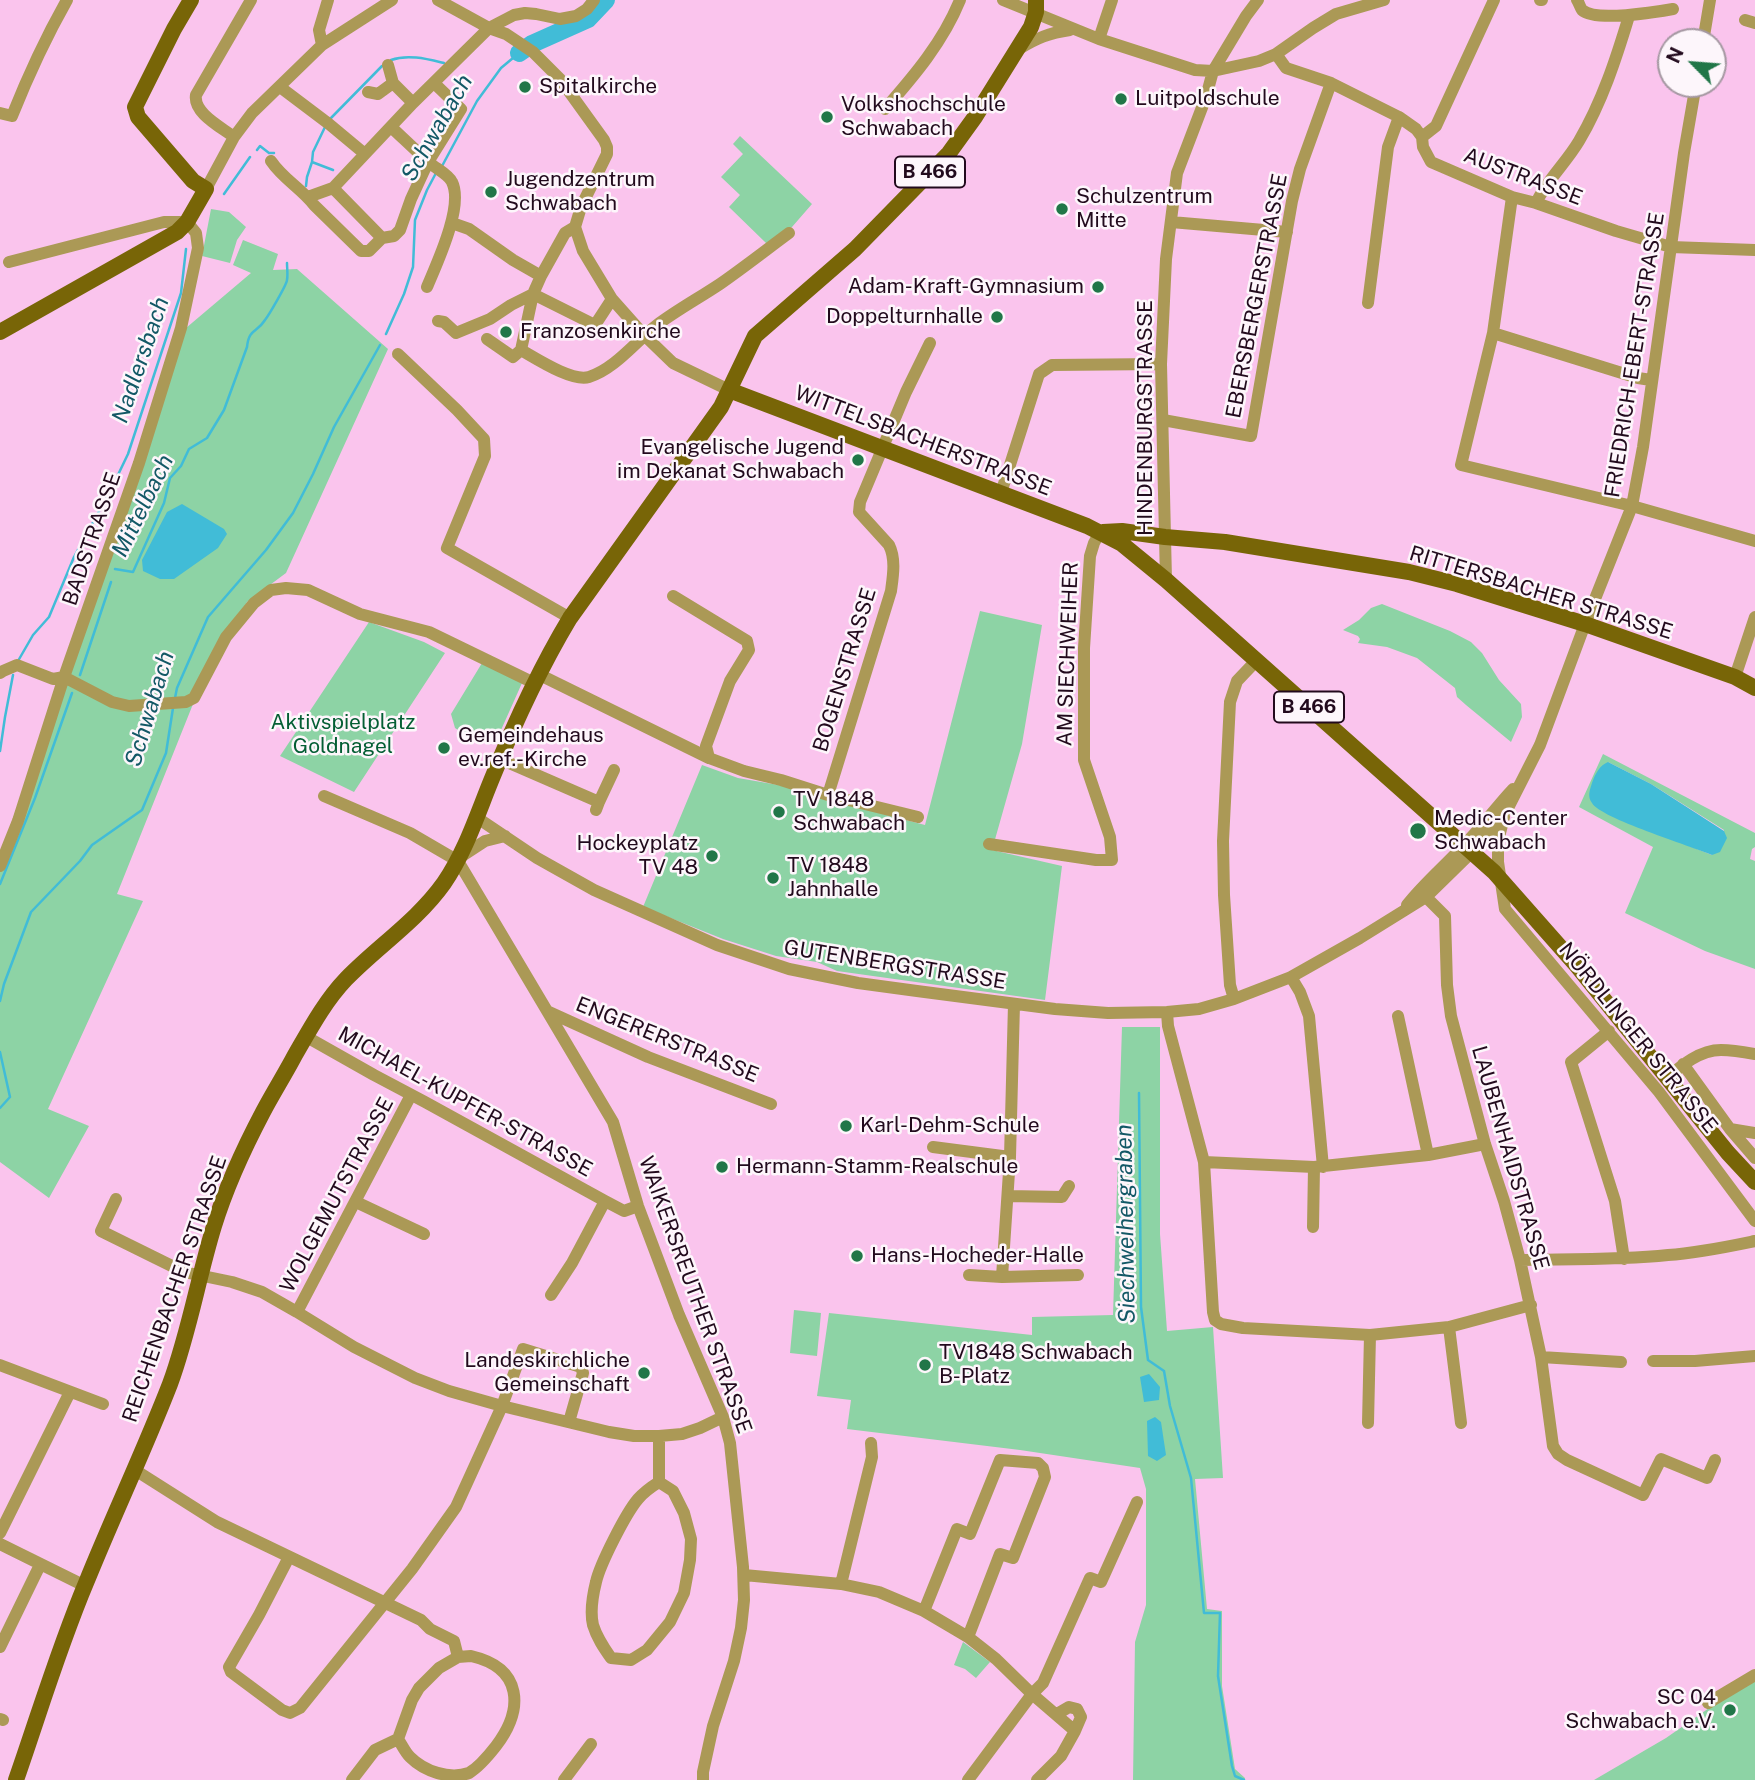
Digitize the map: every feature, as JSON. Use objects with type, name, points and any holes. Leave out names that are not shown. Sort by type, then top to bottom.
[{"type":"main road","points":[[0,332],[177,232],[187,222],[206,189],[193,181],[138,117],[135,107],[191,0]]},
{"type":"main road","name":"B 466","points":[[729,390],[755,336],[855,248],[949,153],[975,117],[1031,27],[1036,6]]},
{"type":"main road","name":"WITTELSBACHERSTRASSE","points":[[729,390],[1100,532]]},
{"type":"main road","name":"REICHENBACHER STRASSE","points":[[16,1780],[85,1586],[170,1382],[214,1226],[235,1170],[263,1113],[306,1036],[344,982],[373,953],[401,931],[442,885],[458,860],[536,679],[570,618],[721,407],[729,390]]},
{"type":"main road","name":"RITTERSBACHER STRASSE","points":[[1100,532],[1122,531],[1225,542],[1409,572],[1585,624],[1735,677],[1755,688]]},
{"type":"main road","name":"NÖRDLINGER STRASSE","points":[[1100,532],[1122,544],[1166,580],[1500,878],[1577,966],[1728,1153],[1755,1182]]},
{"type":"street","points":[[6,115],[24,86],[67,0]]},
{"type":"street","points":[[234,137],[198,110],[195,102],[196,95],[251,0]]},
{"type":"street","points":[[322,45],[319,30],[328,0]]},
{"type":"street","points":[[206,189],[234,137],[251,113],[322,45],[392,0]]},
{"type":"street","points":[[438,0],[489,28],[506,34],[533,52],[560,79],[581,107],[607,147],[607,154],[580,207],[575,226],[583,251],[612,299],[673,363],[729,390]]},
{"type":"street","points":[[308,197],[333,188],[489,28],[514,15],[525,13],[560,19],[576,16],[594,0]]},
{"type":"street","points":[[885,109],[934,48],[960,0]]},
{"type":"street","points":[[1003,0],[1036,6],[1073,29],[1099,39],[1195,70],[1213,71],[1259,61],[1276,54],[1336,15],[1384,0]]},
{"type":"street","points":[[1099,39],[1112,0]]},
{"type":"street","name":"HINDENBURGSTRASSE","points":[[1166,580],[1161,364],[1167,259],[1177,173],[1213,71],[1258,0]]},
{"type":"street","points":[[1422,137],[1436,125],[1494,0]]},
{"type":"street","points":[[1577,0],[1582,10],[1588,13],[1629,16],[1673,9]]},
{"type":"street","points":[[1705,28],[1710,0]]},
{"type":"street","points":[[1536,203],[1541,192],[1578,142],[1600,99],[1629,16]]},
{"type":"street","points":[[1016,51],[1052,32],[1073,29]]},
{"type":"street","name":"AUSTRASSE","points":[[1276,54],[1286,68],[1331,83],[1399,117],[1422,137],[1423,147],[1431,162],[1512,197],[1671,247],[1755,250]]},
{"type":"street","points":[[388,65],[393,83],[413,103]]},
{"type":"street","points":[[368,92],[378,94],[393,83]]},
{"type":"street","points":[[271,161],[277,170],[361,251],[369,251],[382,238],[394,236],[400,230],[411,199],[461,109],[434,83]]},
{"type":"street","name":"EBERSBERGERSTRASSE","points":[[1163,419],[1251,436],[1292,201],[1300,169],[1331,83]]},
{"type":"street","points":[[280,87],[365,154]]},
{"type":"street","name":"FRIEDRICH-EBERT-STRASSE","points":[[1520,782],[1540,745],[1632,506],[1694,98]]},
{"type":"street","points":[[1368,303],[1388,147],[1399,117]]},
{"type":"street","points":[[391,127],[430,164],[450,178],[453,184],[452,223],[427,287]]},
{"type":"street","points":[[333,188],[382,238]]},
{"type":"street","points":[[1512,197],[1493,333],[1461,465],[1632,506],[1755,541]]},
{"type":"street","points":[[9,262],[164,222],[187,222]]},
{"type":"street","name":"BADSTRASSE","points":[[0,866],[18,821],[64,677],[139,463],[181,328],[198,248],[196,233],[187,222]]},
{"type":"street","points":[[1171,222],[1287,232]]},
{"type":"street","points":[[452,223],[469,229],[541,276]]},
{"type":"street","points":[[488,339],[513,357],[521,350],[533,294],[565,233],[575,226]]},
{"type":"street","points":[[521,350],[578,378],[589,377],[628,352],[645,335],[789,233]]},
{"type":"street","points":[[533,294],[595,325],[612,299]]},
{"type":"street","points":[[438,321],[444,322],[456,333],[490,319],[533,294]]},
{"type":"street","points":[[1493,333],[1651,380]]},
{"type":"street","points":[[883,447],[930,342]]},
{"type":"street","points":[[398,354],[465,417],[484,439],[485,456],[447,548],[570,618]]},
{"type":"street","points":[[1001,493],[1039,374],[1052,365],[1161,364]]},
{"type":"street","name":"BOGENSTRASSE","points":[[828,795],[891,591],[894,569],[892,551],[859,512],[860,502],[883,447]]},
{"type":"street","name":"AM SIECHWEIHER","points":[[989,844],[1111,860],[1110,837],[1084,760],[1084,648],[1088,582],[1090,556],[1100,532]]},
{"type":"street","points":[[0,673],[17,665],[53,679],[64,677],[112,702],[129,706],[186,702],[194,698],[226,637],[254,603],[271,590],[308,590],[360,614],[429,632],[709,758],[828,795],[918,817]]},
{"type":"street","points":[[673,596],[747,641],[749,649],[730,681],[706,746],[709,758]]},
{"type":"street","points":[[1735,677],[1755,617]]},
{"type":"street","points":[[1234,999],[1230,985],[1223,841],[1230,702],[1237,681],[1256,661]]},
{"type":"street","points":[[500,759],[598,806],[614,769]]},
{"type":"street","points":[[1500,878],[1498,841],[1502,822],[1520,782]]},
{"type":"street","points":[[1402,910],[1416,893],[1469,848],[1495,808],[1520,782]]},
{"type":"street","points":[[324,796],[410,834],[458,860],[485,841],[505,836]]},
{"type":"street","points":[[1402,910],[1426,897],[1508,808]]},
{"type":"street","name":"GUTENBERGSTRASSE","points":[[476,817],[537,858],[594,890],[718,945],[775,966],[858,983],[1055,1009],[1108,1013],[1167,1013],[1199,1009],[1234,999],[1290,977],[1360,938],[1402,910]]},
{"type":"street","name":"WAIKERSREUTHER STRASSE","points":[[458,860],[613,1122],[638,1206],[679,1315],[723,1417],[730,1443],[744,1576],[744,1600],[734,1661],[713,1726],[703,1780]]},
{"type":"street","name":"NÖRDLINGER STRASSE","points":[[1500,878],[1505,909],[1659,1092],[1755,1221]]},
{"type":"street","name":"LAUBENHAIDSTRASSE","points":[[1426,897],[1445,916],[1447,985],[1451,1016],[1531,1305],[1553,1446],[1558,1454],[1567,1460],[1643,1495],[1661,1459],[1707,1478],[1716,1460]]},
{"type":"street","points":[[1290,977],[1300,992],[1309,1016],[1318,1167],[1313,1227]]},
{"type":"street","points":[[1002,1277],[1010,1157],[1014,1004]]},
{"type":"street","name":"ENGERERSTRASSE","points":[[548,1012],[648,1057],[771,1104]]},
{"type":"street","points":[[1167,1013],[1168,1026],[1204,1162],[1215,1320],[1221,1324],[1243,1328],[1370,1335],[1449,1327],[1531,1305]]},
{"type":"street","points":[[1398,1016],[1428,1155]]},
{"type":"street","points":[[1609,1031],[1570,1062],[1615,1201],[1624,1259]]},
{"type":"street","name":"MICHAEL-KUPFER-STRASSE","points":[[306,1036],[624,1211],[638,1206]]},
{"type":"street","points":[[1667,1078],[1683,1064],[1718,1049],[1755,1054]]},
{"type":"street","points":[[1683,1064],[1730,1129],[1755,1158]]},
{"type":"street","name":"WOLGEMUTSTRASSE","points":[[297,1312],[411,1095]]},
{"type":"street","points":[[1730,1129],[1755,1133]]},
{"type":"street","points":[[1204,1162],[1318,1167],[1428,1155],[1485,1144]]},
{"type":"street","points":[[933,1147],[1010,1157]]},
{"type":"street","points":[[1008,1196],[1062,1197],[1069,1186]]},
{"type":"street","points":[[116,1199],[101,1231],[184,1272],[232,1282],[262,1293],[354,1348],[415,1378],[449,1391],[609,1432],[659,1436],[682,1434],[723,1417]]},
{"type":"street","name":"MICHAEL-KUPFER-STRASSE","points":[[551,1295],[605,1201]]},
{"type":"street","points":[[356,1202],[424,1234]]},
{"type":"street","points":[[1520,1259],[1624,1259],[1708,1250],[1755,1241]]},
{"type":"street","points":[[969,1275],[1078,1275]]},
{"type":"street","points":[[1449,1327],[1461,1423]]},
{"type":"street","points":[[1368,1423],[1370,1335]]},
{"type":"street","points":[[289,1557],[229,1667],[230,1672],[290,1713],[300,1708],[412,1569],[456,1507],[502,1406],[523,1349],[581,1367],[583,1373],[569,1422]]},
{"type":"street","points":[[1653,1361],[1755,1356]]},
{"type":"street","points":[[1541,1357],[1621,1362]]},
{"type":"street","points":[[0,1365],[103,1404]]},
{"type":"street","points":[[0,1532],[70,1392]]},
{"type":"street","points":[[659,1436],[659,1482]]},
{"type":"street","points":[[841,1584],[872,1457],[871,1443]]},
{"type":"street","points":[[924,1611],[957,1528],[970,1534],[1000,1460],[1038,1463],[1043,1468],[1045,1477],[1013,1558],[1000,1554],[968,1636]]},
{"type":"street","points":[[135,1470],[217,1522],[421,1620],[430,1629],[454,1641],[458,1657]]},
{"type":"street","points":[[659,1482],[673,1491],[684,1513],[691,1539],[684,1593],[670,1622],[647,1650],[631,1660],[611,1658],[601,1645],[593,1623],[592,1606],[596,1580],[636,1501],[659,1482]]},
{"type":"street","points":[[968,1780],[1032,1694],[1043,1684],[1090,1578],[1101,1582],[1137,1502]]},
{"type":"street","points":[[0,1544],[85,1586]]},
{"type":"street","points":[[0,1647],[40,1565]]},
{"type":"street","points":[[744,1576],[841,1584],[879,1592],[924,1611],[968,1636],[1057,1714],[1069,1707],[1077,1709],[1080,1717],[1061,1756],[1037,1780]]},
{"type":"street","points":[[352,1780],[375,1750],[398,1739],[412,1700],[419,1688],[439,1668],[458,1657],[471,1656],[485,1659],[510,1678],[514,1696],[513,1713],[504,1735],[469,1777],[447,1777],[425,1769],[408,1755],[398,1739]]},
{"type":"street","points":[[1708,1703],[1755,1675]]},
{"type":"street","points":[[565,1780],[591,1744]]},
{"type":"green space","points":[[740,136],[812,204],[773,244],[766,243],[729,207],[740,195],[721,177],[743,154],[733,144]]},
{"type":"green space","points":[[211,209],[229,212],[246,227],[237,240],[230,263],[202,256]]},
{"type":"green space","points":[[243,240],[278,254],[273,270],[297,269],[388,349],[286,573],[247,602],[195,699],[117,894],[143,901],[48,1109],[89,1126],[49,1198],[0,1162],[0,855],[186,328],[251,273],[233,265]]},
{"type":"green space","points":[[1382,604],[1450,631],[1471,642],[1482,653],[1499,680],[1521,704],[1522,717],[1511,742],[1457,697],[1455,688],[1417,658],[1387,647],[1358,643],[1358,636],[1343,630],[1371,608]]},
{"type":"green space","name":"TV 1848 Schwabach","points":[[980,611],[1042,625],[1022,744],[992,850],[1062,866],[1045,1000],[837,971],[817,962],[776,956],[723,939],[643,907],[702,765],[738,778],[790,787],[925,825]]},
{"type":"green space","name":"Aktivspielplatz Goldnagel","points":[[369,622],[424,642],[445,653],[354,792],[280,756]]},
{"type":"green space","points":[[482,663],[522,683],[497,739],[480,733],[470,735],[461,732],[455,728],[451,714]]},
{"type":"green space","points":[[1603,754],[1755,833],[1755,847],[1750,859],[1755,861],[1755,969],[1705,951],[1625,913],[1653,847],[1579,807]],"holes":[[[1608,762],[1651,784],[1724,830],[1712,855],[1687,845]]]},
{"type":"green space","points":[[1122,1027],[1160,1027],[1160,1234],[1167,1331],[1213,1327],[1223,1478],[1195,1479],[1207,1609],[1222,1611],[1222,1686],[1235,1769],[1245,1780],[1133,1780],[1135,1642],[1146,1605],[1146,1489],[1140,1468],[847,1429],[851,1400],[817,1396],[829,1313],[1032,1335],[1032,1317],[1113,1315]]},
{"type":"green space","points":[[794,1310],[821,1313],[817,1356],[790,1353]]},
{"type":"green space","points":[[963,1642],[990,1662],[976,1678],[965,1669],[954,1665]]},
{"type":"green space","name":"SC 04 Schwabach e.V.","points":[[1755,1676],[1755,1780],[1594,1780],[1666,1738]]},
{"type":"water","points":[[182,504],[224,529],[227,534],[218,548],[174,579],[160,579],[143,571],[142,560],[167,512]]},
{"type":"water","points":[[1608,762],[1651,784],[1724,831],[1727,838],[1720,852],[1712,855],[1628,824],[1599,809],[1592,803],[1589,795],[1598,770]]},
{"type":"water","points":[[1149,1374],[1160,1387],[1159,1400],[1144,1402],[1140,1377]]},
{"type":"water","points":[[1155,1417],[1161,1422],[1166,1455],[1157,1461],[1148,1456],[1147,1421]]},
{"type":"waterway","name":"Schwabach","points":[[519,53],[532,44],[588,19],[606,0]]},
{"type":"waterway","name":"Schwabach","points":[[441,168],[477,101],[501,68],[519,53]]},
{"type":"waterway","name":"Nadlersbach","points":[[391,60],[411,57],[444,63]]},
{"type":"waterway","name":"Nadlersbach","points":[[331,118],[382,66]]},
{"type":"waterway","name":"Nadlersbach","points":[[306,186],[313,152],[325,127]]},
{"type":"waterway","name":"Nadlersbach","points":[[257,150],[260,146],[269,153],[274,153]]},
{"type":"waterway","name":"Nadlersbach","points":[[224,194],[250,157]]},
{"type":"waterway","points":[[312,162],[333,170]]},
{"type":"waterway","name":"Schwabach","points":[[386,334],[413,267],[415,220],[436,173]]},
{"type":"waterway","name":"Nadlersbach","points":[[116,479],[128,454],[181,293],[186,249]]},
{"type":"waterway","name":"Mittelbach","points":[[115,569],[133,572],[164,503],[170,478],[181,466],[189,449],[207,438],[224,410],[250,337],[267,317],[286,283],[287,263]]},
{"type":"waterway","name":"Schwabach","points":[[175,698],[208,617],[266,550],[293,513],[334,427],[380,345]]},
{"type":"waterway","name":"Nadlersbach","points":[[18,661],[33,635],[49,617],[74,557],[109,493]]},
{"type":"waterway","name":"Mittelbach","points":[[80,675],[111,582]]},
{"type":"waterway","name":"Nadlersbach","points":[[0,751],[13,675]]},
{"type":"waterway","name":"Mittelbach","points":[[0,884],[35,798],[72,693]]},
{"type":"waterway","name":"Schwabach","points":[[0,1001],[31,912],[92,845],[142,810],[166,753],[173,708]]},
{"type":"waterway","name":"Schwabach","points":[[0,1052],[10,1097],[0,1108]]},
{"type":"waterway","name":"Siechweihergraben","points":[[1139,1093],[1141,1307],[1148,1360],[1164,1371],[1170,1406],[1191,1478],[1204,1613],[1220,1613],[1218,1676],[1232,1766],[1235,1776],[1244,1780]]},
{"type":"place","name":"Spitalkirche","points":[[525,87]]},
{"type":"place","name":"Luitpoldschule","points":[[1121,99]]},
{"type":"place","name":"Volkshochschule Schwabach","points":[[827,117]]},
{"type":"place","name":"Jugendzentrum Schwabach","points":[[491,192]]},
{"type":"place","name":"Schulzentrum Mitte","points":[[1062,209]]},
{"type":"place","name":"Adam-Kraft-Gymnasium","points":[[1098,287]]},
{"type":"place","name":"Doppelturnhalle","points":[[997,317]]},
{"type":"place","name":"Franzosenkirche","points":[[506,332]]},
{"type":"place","name":"Evangelische Jugend im Dekanat Schwabach","points":[[858,460]]},
{"type":"place","name":"Gemeindehaus ev.ref.-Kirche","points":[[444,748]]},
{"type":"place","name":"TV 1848 Schwabach","points":[[779,812]]},
{"type":"place","name":"Medic-Center Schwabach","points":[[1418,831]]},
{"type":"place","name":"Hockeyplatz TV 48","points":[[712,856]]},
{"type":"place","name":"TV 1848 Jahnhalle","points":[[773,878]]},
{"type":"place","name":"Karl-Dehm-Schule","points":[[846,1126]]},
{"type":"place","name":"Hermann-Stamm-Realschule","points":[[722,1167]]},
{"type":"place","name":"Hans-Hocheder-Halle","points":[[857,1256]]},
{"type":"place","name":"TV1848 Schwabach B-Platz","points":[[925,1365]]},
{"type":"place","name":"Landeskirchliche Gemeinschaft","points":[[644,1373]]},
{"type":"place","name":"SC 04 Schwabach e.V.","points":[[1730,1710]]}]
